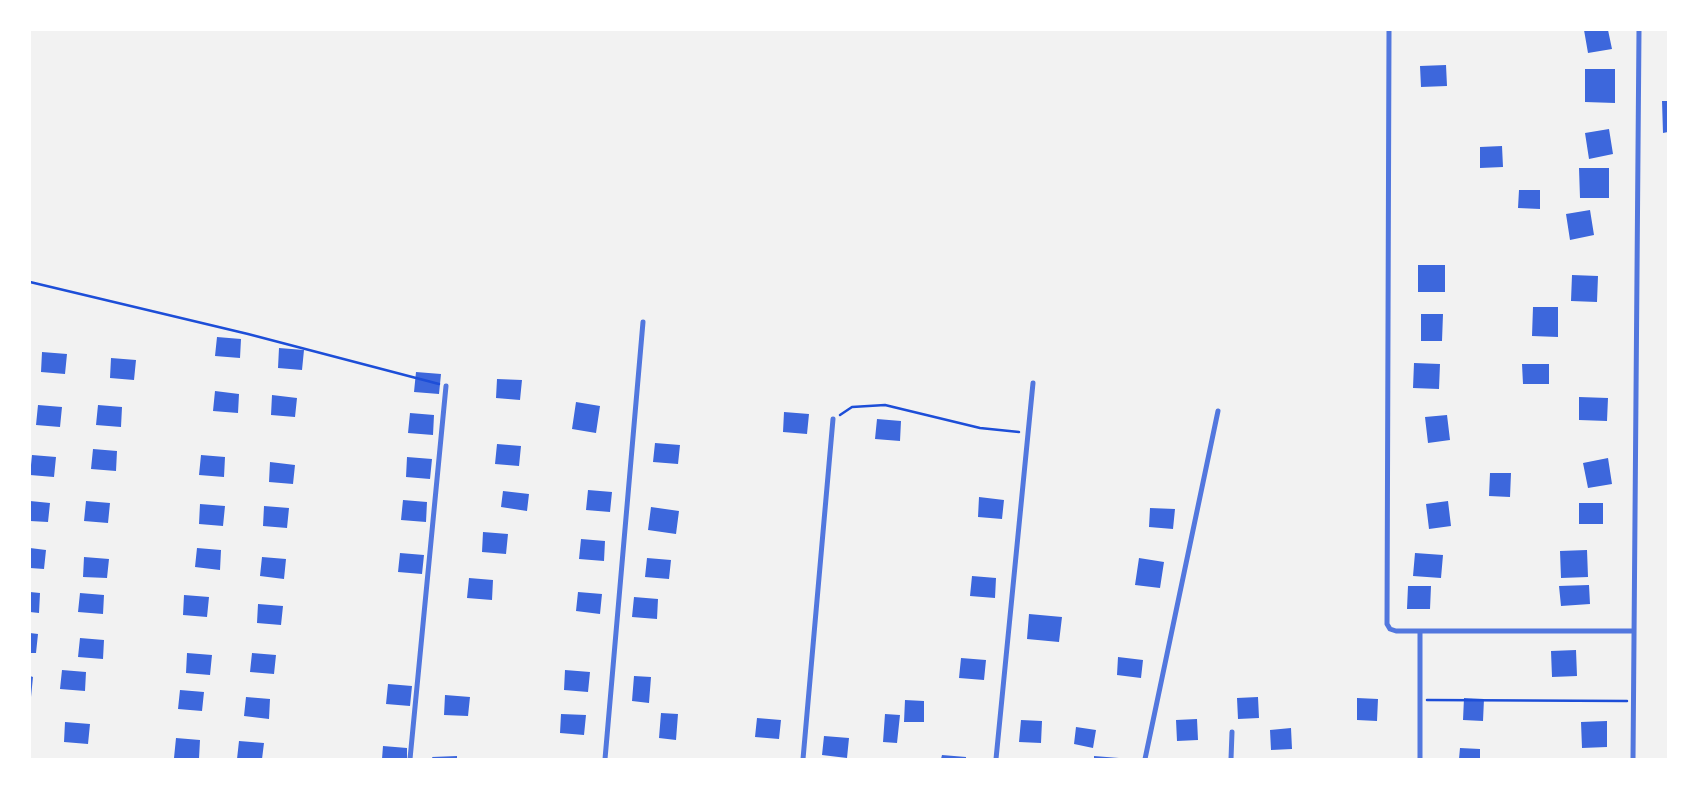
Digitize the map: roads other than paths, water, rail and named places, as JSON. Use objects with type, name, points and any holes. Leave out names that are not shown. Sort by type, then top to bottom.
[{"type":"street","points":[[1389,30],[1387,624],[1390,629],[1396,631],[1633,631]]},
{"type":"street","points":[[1633,759],[1639,30]]},
{"type":"street","points":[[605,759],[643,322]]},
{"type":"street","points":[[996,759],[1033,382]]},
{"type":"street","points":[[410,759],[446,386]]},
{"type":"street","points":[[1145,759],[1218,411]]},
{"type":"street","points":[[803,759],[833,419]]},
{"type":"street","points":[[1420,631],[1420,759]]},
{"type":"street","points":[[1231,759],[1232,732]]}]
